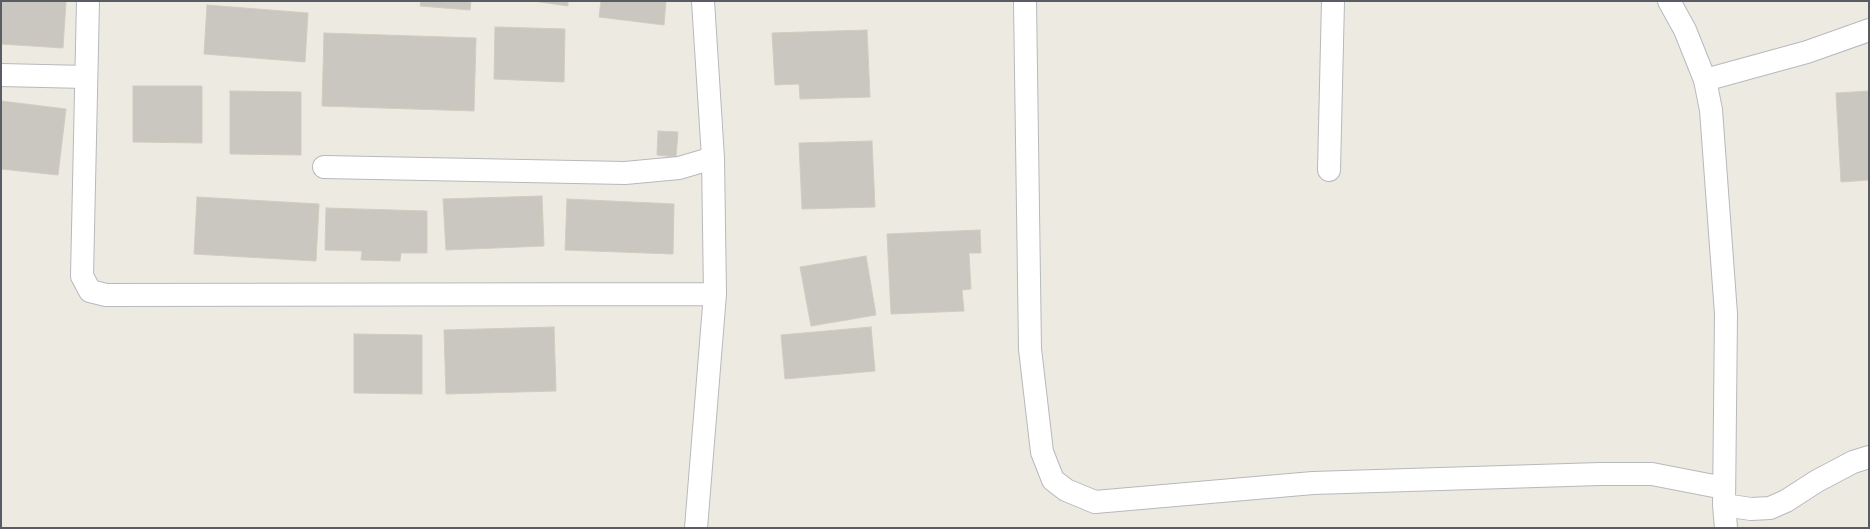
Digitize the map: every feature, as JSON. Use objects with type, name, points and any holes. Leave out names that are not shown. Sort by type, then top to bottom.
[{"type":"street","points":[[88,1],[82,276],[90,291],[106,295],[715,294]]},
{"type":"street","points":[[696,528],[715,294],[712,158],[703,1]]},
{"type":"street","points":[[1025,1],[1030,349],[1042,452],[1053,480],[1066,490],[1095,502],[1313,483],[1600,474],[1652,474],[1724,497],[1751,509],[1770,508],[1786,501],[1817,481],[1869,457]]},
{"type":"street","points":[[1330,170],[1333,1]]},
{"type":"street","points":[[1668,1],[1685,30],[1705,80],[1711,110],[1726,314],[1724,497],[1726,528]]},
{"type":"street","points":[[1705,80],[1807,52],[1869,30]]},
{"type":"street","points":[[1,75],[86,77]]},
{"type":"street","points":[[324,167],[625,173],[679,168],[712,158]]},
{"type":"building","points":[[1,1],[66,2],[63,48],[1,44]]},
{"type":"building","points":[[421,1],[471,1],[470,10],[420,6]]},
{"type":"building","points":[[533,1],[568,1],[568,6]]},
{"type":"building","points":[[601,1],[666,1],[664,25],[599,17]]},
{"type":"building","points":[[207,5],[308,13],[305,62],[204,54]]},
{"type":"building","points":[[495,27],[565,29],[564,82],[494,79]]},
{"type":"building","points":[[867,30],[870,97],[800,99],[799,84],[775,85],[772,33]]},
{"type":"building","points":[[324,33],[476,38],[474,111],[322,106]]},
{"type":"building","points":[[133,86],[202,86],[202,143],[133,142]]},
{"type":"building","points":[[230,91],[301,92],[301,155],[230,154]]},
{"type":"building","points":[[1869,91],[1869,180],[1841,182],[1836,93]]},
{"type":"building","points":[[1,101],[66,109],[58,175],[1,169]]},
{"type":"building","points":[[658,131],[678,132],[676,157],[657,155]]},
{"type":"building","points":[[872,141],[875,207],[802,209],[799,143]]},
{"type":"building","points":[[542,196],[544,246],[446,250],[443,199]]},
{"type":"building","points":[[197,197],[319,204],[316,261],[194,254]]},
{"type":"building","points":[[567,199],[674,204],[673,254],[565,250]]},
{"type":"building","points":[[326,208],[427,211],[427,253],[401,253],[400,261],[361,260],[362,251],[325,250]]},
{"type":"building","points":[[980,230],[981,253],[969,253],[971,289],[962,290],[964,311],[891,314],[887,234]]},
{"type":"building","points":[[866,256],[876,315],[811,326],[800,267]]},
{"type":"building","points":[[554,327],[556,391],[446,394],[444,330]]},
{"type":"building","points":[[871,327],[875,371],[785,379],[781,335]]},
{"type":"building","points":[[354,334],[422,335],[422,394],[354,393]]}]
